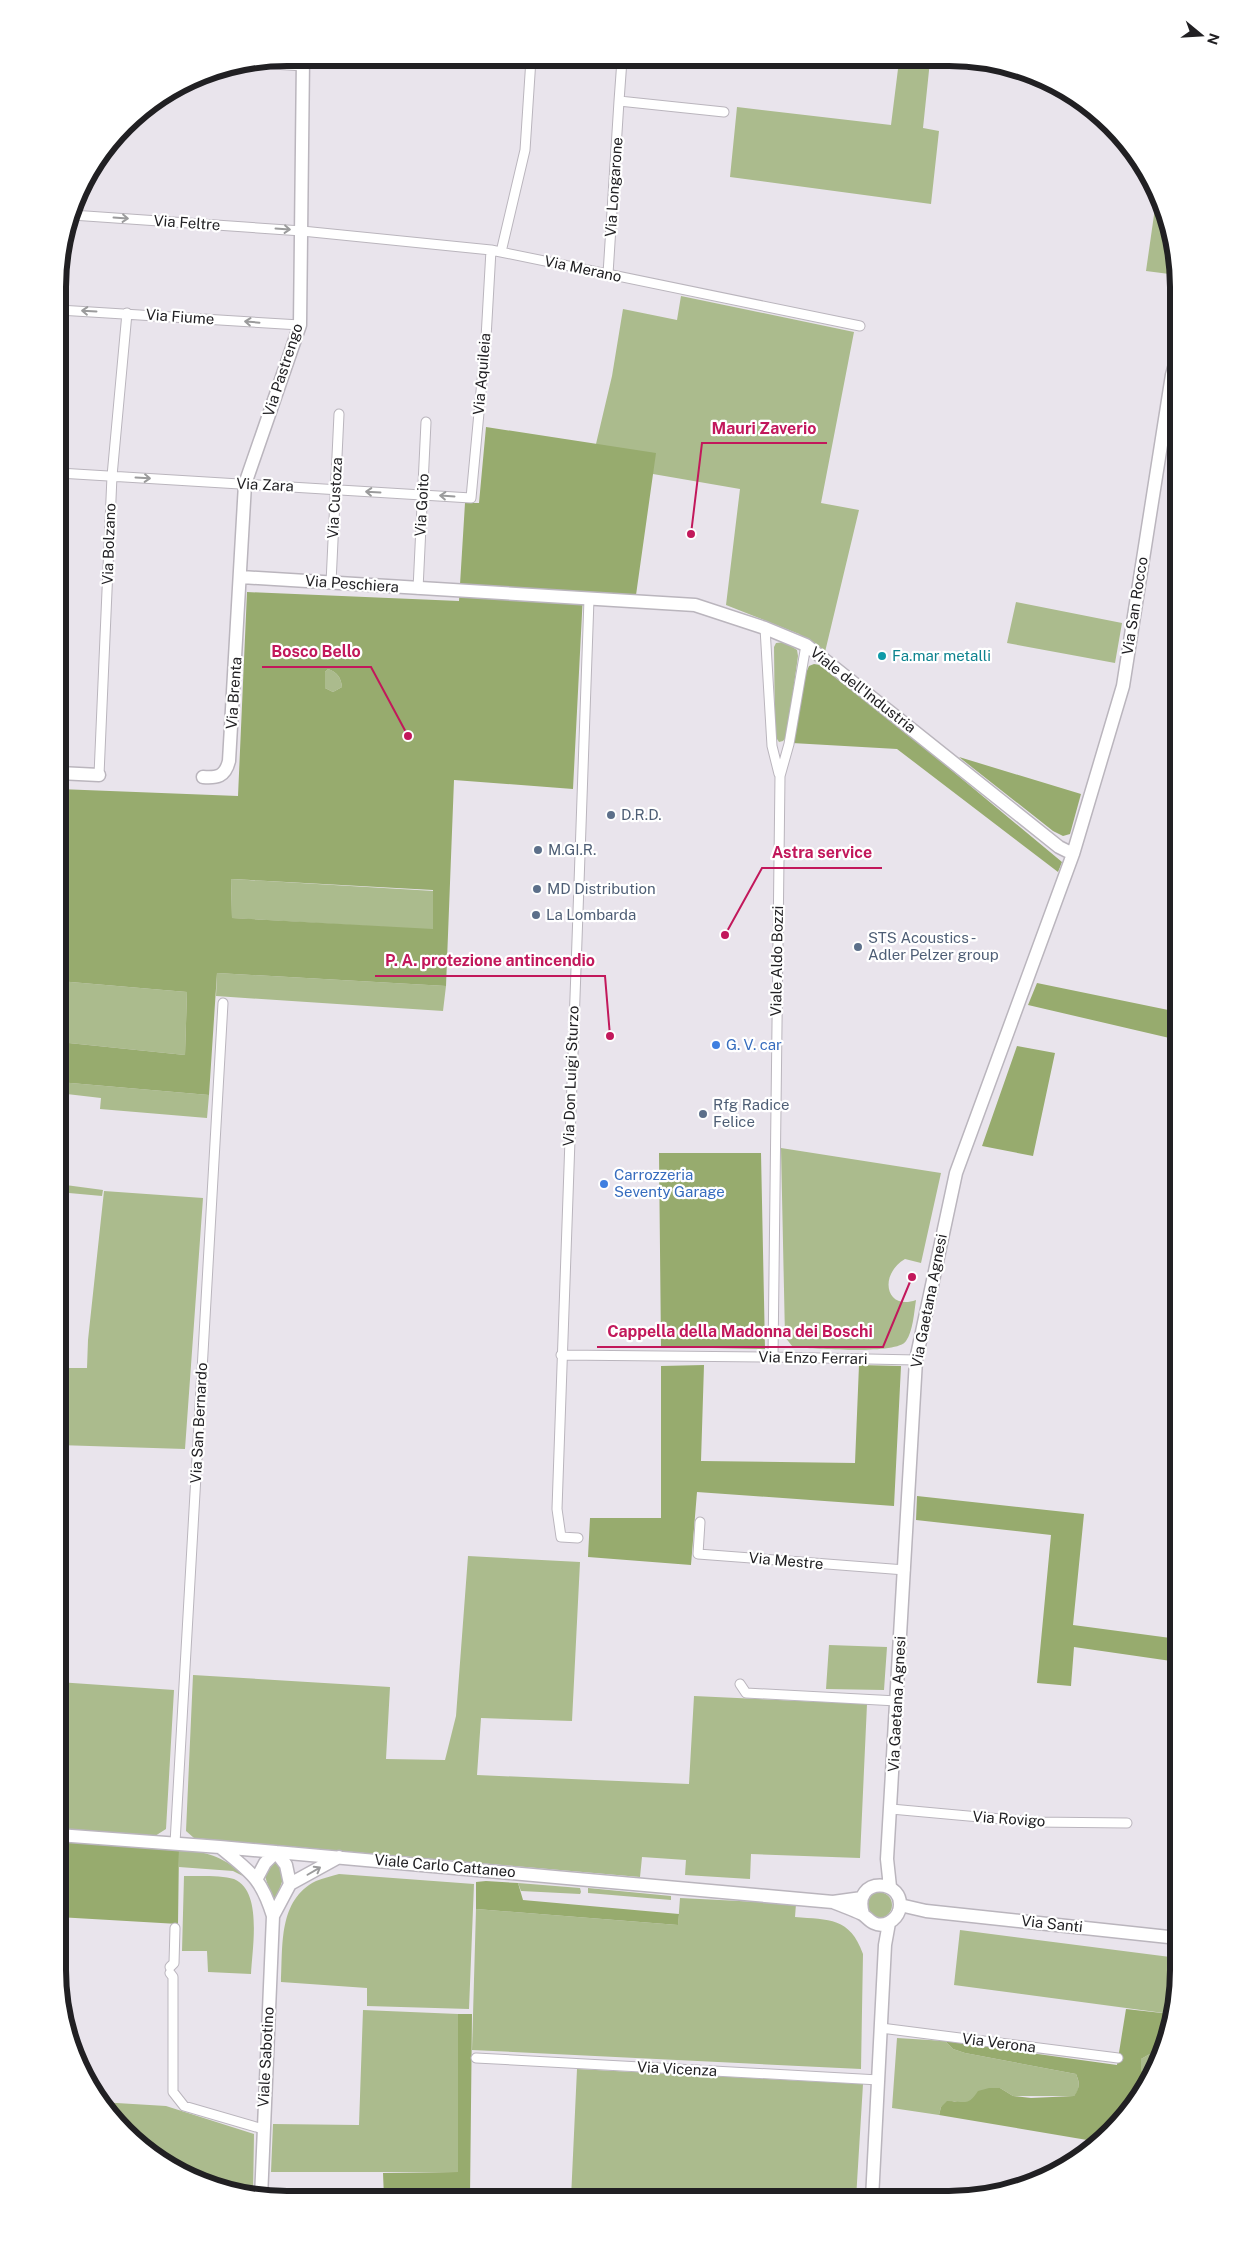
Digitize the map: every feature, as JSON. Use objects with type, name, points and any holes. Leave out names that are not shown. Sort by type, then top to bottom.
[{"type":"street","name":"Via Pastrengo","points":[[241,583],[245,484],[300,325],[303,66]]},
{"type":"street","points":[[502,252],[525,150],[531,66]]},
{"type":"street","name":"Via Longarone","points":[[608,274],[622,66]]},
{"type":"street","points":[[619,100],[724,112]]},
{"type":"street","name":"Via Feltre","points":[[78,215],[302,231]]},
{"type":"street","name":"Via Merano","points":[[302,231],[491,250],[860,326]]},
{"type":"street","name":"Via Aquileia","points":[[471,498],[486,338],[491,250]]},
{"type":"street","name":"Via Fiume","points":[[66,310],[300,325]]},
{"type":"street","name":"Via Bolzano","points":[[99,776],[112,476],[126,314]]},
{"type":"street","name":"Via San Rocco","points":[[1073,854],[1123,686],[1170,388]]},
{"type":"street","name":"Via Custoza","points":[[331,583],[339,414]]},
{"type":"street","name":"Via Goito","points":[[418,588],[426,422]]},
{"type":"street","name":"Via Zara","points":[[66,473],[471,498]]},
{"type":"street","name":"Via Peschiera","points":[[241,583],[331,583],[589,599]]},
{"type":"street","name":"Via Brenta","points":[[203,777],[217,778],[226,771],[229,761],[241,583]]},
{"type":"street","name":"Viale dell'Industria","points":[[589,599],[695,605],[765,628],[806,644],[822,659],[955,762],[1059,847],[1073,854]]},
{"type":"street","name":"Via Don Luigi Sturzo","points":[[578,1538],[562,1537],[557,1509],[589,599]]},
{"type":"street","name":"Viale Aldo Bozzi","points":[[765,628],[772,746],[780,776]]},
{"type":"street","name":"Viale Aldo Bozzi","points":[[773,1357],[780,776],[789,744],[806,644]]},
{"type":"street","points":[[66,774],[99,776]]},
{"type":"street","name":"Via Gaetana Agnesi","points":[[890,1887],[887,1860],[898,1701],[916,1360],[956,1173],[1073,854]]},
{"type":"street","name":"Via San Bernardo","points":[[174,1843],[223,1003]]},
{"type":"street","name":"Via Enzo Ferrari","points":[[561,1355],[916,1360]]},
{"type":"street","name":"Via Mestre","points":[[700,1522],[698,1554],[905,1570]]},
{"type":"street","points":[[740,1684],[746,1693],[898,1701]]},
{"type":"street","name":"Via Rovigo","points":[[891,1810],[1034,1822],[1127,1823]]},
{"type":"street","name":"Viale Carlo Cattaneo","points":[[66,1835],[339,1857],[833,1902],[862,1898]]},
{"type":"street","points":[[220,1847],[256,1878],[267,1896],[273,1916]]},
{"type":"street","points":[[256,1878],[265,1863],[276,1852],[286,1865],[290,1884]]},
{"type":"street","points":[[273,1916],[290,1884],[339,1857]]},
{"type":"street","name":"Via Gaetana Agnesi","points":[[870,1887],[887,1860]]},
{"type":"street","points":[[872,2191],[885,1944],[896,1914],[898,1895],[890,1887],[880,1885],[870,1887],[862,1898],[860,1906],[863,1914],[874,1924],[885,1944]]},
{"type":"street","name":"Viale Carlo Cattaneo","points":[[833,1902],[863,1914]]},
{"type":"street","name":"Via Santi","points":[[896,1914],[926,1911],[1170,1937]]},
{"type":"street","points":[[874,1924],[896,1914]]},
{"type":"street","name":"Viale Sabotino","points":[[261,2189],[273,1916]]},
{"type":"street","points":[[175,1928],[174,1964],[170,1970],[173,1977],[173,2092],[184,2106],[263,2129]]},
{"type":"street","name":"Via Verona","points":[[881,2028],[1118,2058]]},
{"type":"street","name":"Via Vicenza","points":[[476,2058],[879,2080]]},
{"type":"green space","points":[[898,66],[929,66],[923,128],[939,131],[931,204],[730,177],[737,107],[891,125]]},
{"type":"green space","points":[[1155,208],[1166,244],[1169,274],[1146,271]]},
{"type":"green space","points":[[681,296],[854,332],[821,503],[859,510],[825,652],[799,634],[726,605],[740,489],[653,474],[596,444],[612,376],[623,309],[677,320]]},
{"type":"green space","points":[[486,427],[656,453],[636,595],[583,594],[573,789],[454,780],[446,986],[217,973],[209,1095],[66,1083],[66,1043],[185,1055],[187,992],[66,982],[66,789],[238,796],[247,592],[459,601],[465,503],[479,503]],"holes":[[[328,669],[340,678],[342,687],[333,692],[325,688],[325,672]],[[231,879],[433,890],[433,929],[232,918]]]},
{"type":"green space","points":[[1016,602],[1122,623],[1115,663],[1007,643]]},
{"type":"green space","points":[[785,642],[797,650],[798,656],[787,736],[783,741],[779,742],[775,736],[774,647],[776,643]]},
{"type":"green space","points":[[814,664],[820,665],[844,681],[1062,862],[1058,872],[897,749],[792,743],[805,675],[809,666]]},
{"type":"green space","points":[[328,669],[338,675],[342,687],[333,692],[325,688],[325,672]]},
{"type":"green space","points":[[959,757],[1081,794],[1070,834],[1063,836],[1053,831]]},
{"type":"green space","points":[[231,879],[434,891],[433,930],[232,918]]},
{"type":"green space","points":[[217,973],[446,986],[443,1011],[216,996]]},
{"type":"green space","points":[[66,982],[187,992],[185,1055],[66,1043]]},
{"type":"green space","points":[[1037,983],[1170,1010],[1170,1038],[1028,1005]]},
{"type":"green space","points":[[1017,1046],[1055,1053],[1033,1156],[982,1146]]},
{"type":"green space","points":[[66,1083],[209,1095],[207,1118],[100,1109],[101,1098],[66,1094]]},
{"type":"green space","points":[[781,1148],[941,1173],[921,1263],[905,1259],[896,1266],[889,1282],[889,1290],[892,1296],[898,1300],[906,1302],[916,1300],[910,1332],[906,1341],[900,1345],[874,1349],[800,1348],[792,1346],[785,1337]]},
{"type":"green space","points":[[659,1153],[761,1153],[765,1349],[661,1347]]},
{"type":"green space","points":[[66,1185],[103,1190],[102,1196],[66,1193]]},
{"type":"green space","points":[[104,1191],[203,1198],[185,1449],[66,1445],[66,1368],[87,1368],[88,1340]]},
{"type":"green space","points":[[704,1365],[701,1461],[855,1463],[859,1365],[901,1366],[894,1506],[697,1492],[691,1565],[588,1557],[590,1518],[661,1518],[661,1366]]},
{"type":"green space","points":[[917,1496],[1084,1514],[1073,1625],[1170,1638],[1170,1661],[1074,1647],[1071,1686],[1037,1683],[1051,1535],[916,1520]]},
{"type":"green space","points":[[468,1556],[580,1562],[572,1721],[481,1718],[477,1775],[689,1784],[694,1696],[867,1704],[860,1858],[751,1854],[750,1879],[685,1875],[686,1860],[642,1857],[640,1877],[194,1838],[186,1831],[193,1675],[390,1687],[386,1759],[445,1760],[456,1716]]},
{"type":"green space","points":[[829,1645],[887,1647],[884,1690],[826,1689]]},
{"type":"green space","points":[[66,1683],[174,1690],[166,1829],[155,1836],[66,1830]]},
{"type":"green space","points":[[66,1841],[179,1849],[178,1924],[66,1917]]},
{"type":"green space","points":[[179,1849],[201,1852],[217,1857],[249,1879],[233,1871],[179,1867]]},
{"type":"green space","points":[[274,1861],[279,1863],[284,1876],[274,1905],[264,1873]]},
{"type":"green space","points":[[339,1874],[474,1884],[469,2009],[367,2006],[367,1988],[281,1982],[285,1925],[295,1900],[304,1889],[316,1881]]},
{"type":"green space","points":[[184,1876],[229,1878],[234,1879],[243,1886],[249,1895],[254,1922],[251,1974],[208,1972],[207,1951],[182,1951]]},
{"type":"green space","points":[[476,1882],[518,1883],[523,1900],[679,1914],[678,1925],[476,1909]]},
{"type":"green space","points":[[518,1883],[580,1888],[581,1892],[580,1894],[521,1891]]},
{"type":"green space","points":[[588,1888],[671,1896],[671,1900],[588,1893]]},
{"type":"green space","points":[[879,1892],[888,1896],[892,1905],[888,1914],[879,1918],[870,1914],[866,1905],[870,1896]]},
{"type":"green space","points":[[680,1898],[796,1904],[795,1917],[828,1920],[845,1927],[852,1933],[863,1954],[861,2069],[472,2050],[476,1909],[678,1925]]},
{"type":"green space","points":[[960,1930],[1170,1957],[1166,2013],[954,1985]]},
{"type":"green space","points":[[1126,2009],[1166,2013],[1154,2052],[1141,2059],[1141,2071],[1145,2071],[1133,2093],[1115,2116],[1089,2140],[939,2115],[941,2107],[947,2101],[965,2102],[971,2099],[978,2091],[989,2088],[1000,2088],[1013,2096],[1031,2098],[1074,2096],[1079,2085],[1076,2074],[965,2053],[953,2049],[945,2041],[1117,2065]]},
{"type":"green space","points":[[363,2010],[458,2014],[458,2172],[271,2172],[273,2124],[359,2125]]},
{"type":"green space","points":[[458,2014],[472,2014],[470,2191],[384,2191],[383,2173],[458,2172]]},
{"type":"green space","points":[[897,2038],[945,2041],[953,2049],[965,2053],[1076,2074],[1079,2083],[1078,2088],[1074,2096],[1013,2096],[1000,2088],[964,2104],[954,2101],[941,2107],[939,2115],[892,2108]]},
{"type":"green space","points":[[1154,2052],[1145,2071],[1141,2071],[1141,2059]]},
{"type":"green space","points":[[577,2069],[863,2084],[856,2191],[571,2191]]},
{"type":"green space","points":[[111,2103],[166,2106],[254,2134],[253,2188],[202,2174],[164,2154],[141,2136]]},
{"type":"place","name":"Mauri Zaverio","points":[[691,534]]},
{"type":"place","name":"Fa.mar metalli","points":[[882,656]]},
{"type":"place","name":"Bosco Bello","points":[[408,736]]},
{"type":"place","name":"D.R.D.","points":[[611,815]]},
{"type":"place","name":"M.GI.R.","points":[[538,850]]},
{"type":"place","name":"MD Distribution","points":[[537,889]]},
{"type":"place","name":"La Lombarda","points":[[536,915]]},
{"type":"place","name":"Astra service","points":[[725,935]]},
{"type":"place","name":"STS Acoustics - Adler Pelzer group","points":[[858,947]]},
{"type":"place","name":"P. A. protezione antincendio","points":[[610,1036]]},
{"type":"place","name":"G. V. car","points":[[716,1045]]},
{"type":"place","name":"Rfg Radice Felice","points":[[703,1114]]},
{"type":"place","name":"Carrozzeria Seventy Garage","points":[[604,1184]]},
{"type":"place","name":"Cappella della Madonna dei Boschi","points":[[912,1277]]}]
